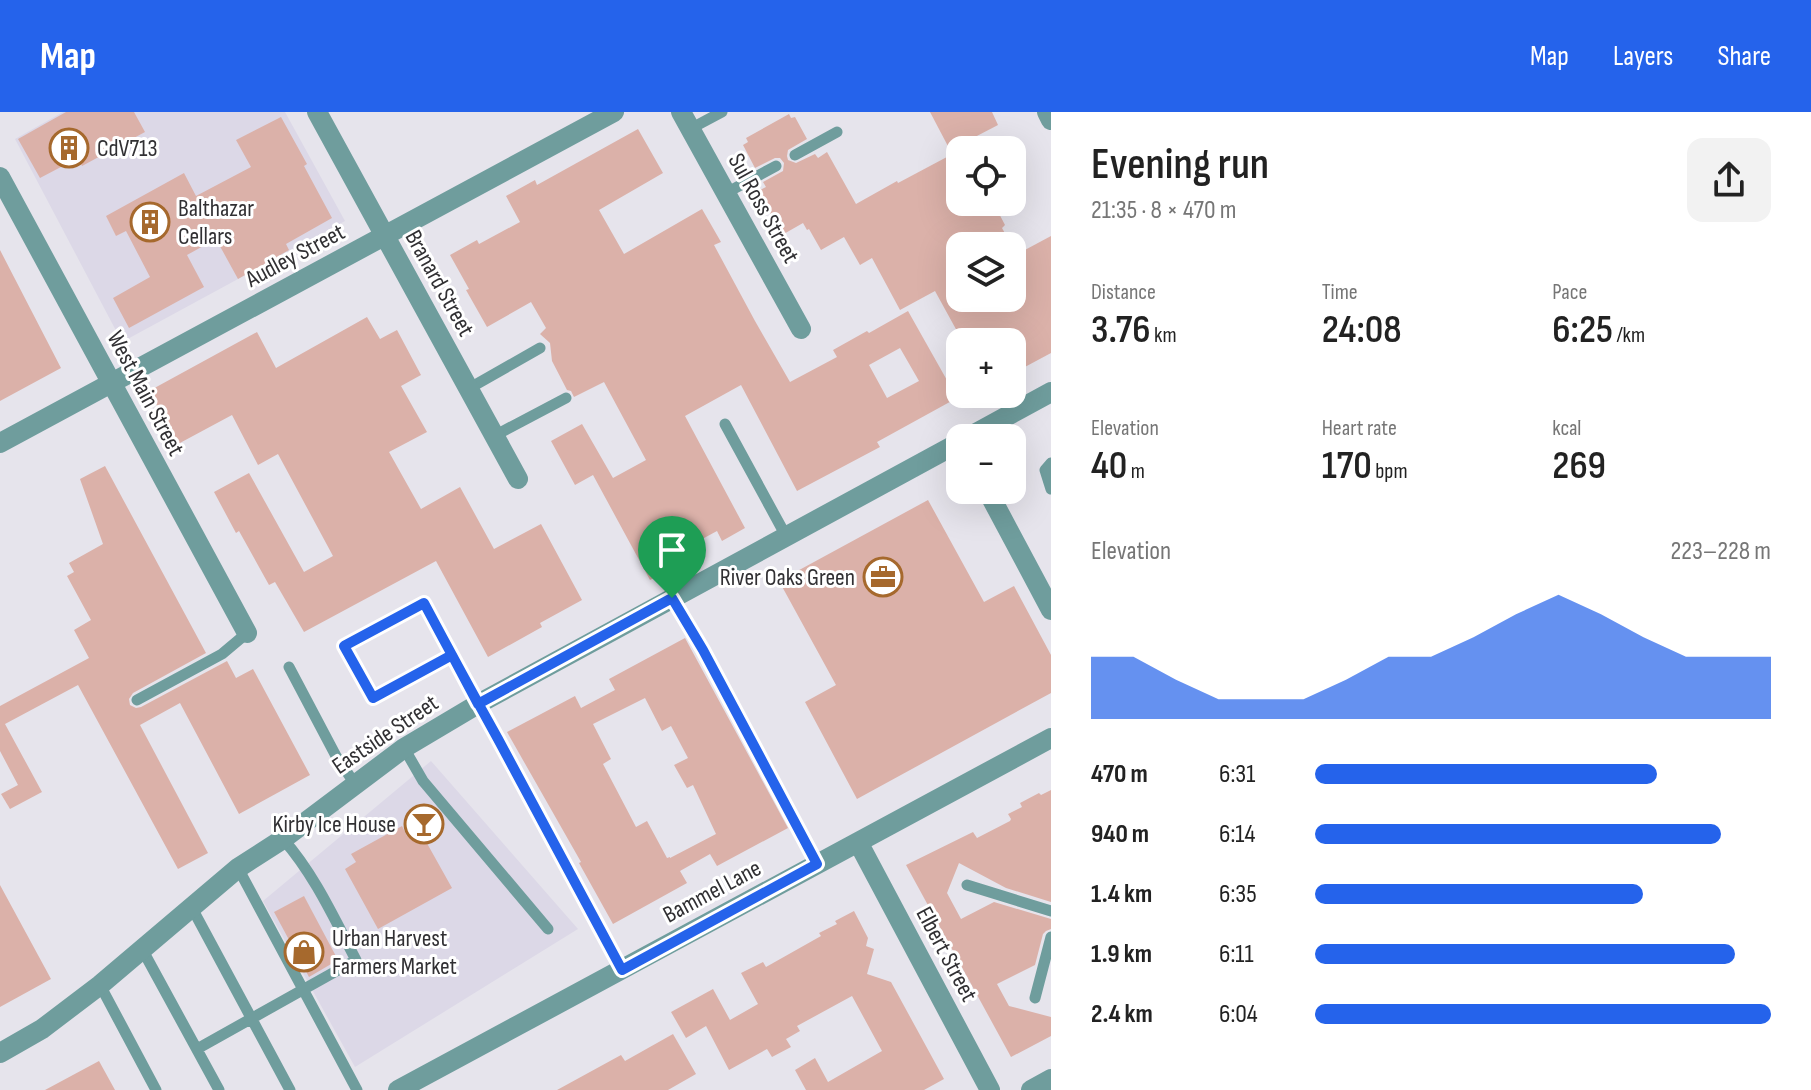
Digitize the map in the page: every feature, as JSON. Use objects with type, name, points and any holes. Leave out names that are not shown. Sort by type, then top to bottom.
[{"type":"street","name":"Branard Street","points":[[317,112],[518,479]]},
{"type":"street","name":"Audley Street","points":[[0,443],[614,112]]},
{"type":"street","points":[[1047,112],[1051,120]]},
{"type":"street","name":"Sul Ross Street","points":[[686,121],[801,329]]},
{"type":"street","name":"West Main Street","points":[[0,177],[247,633]]},
{"type":"street","points":[[993,424],[1051,392]]},
{"type":"street","name":"Eastside Street","points":[[0,1053],[42,1029],[100,985],[238,868],[283,839],[404,748],[478,704],[946,450]]},
{"type":"street","points":[[994,504],[1051,610]]},
{"type":"street","name":"Bammel Lane","points":[[398,1090],[1051,738]]},
{"type":"street","name":"Elbert Street","points":[[858,842],[990,1090]]},
{"type":"street","points":[[1031,1090],[1051,1079]]},
{"type":"lane","points":[[686,121],[722,112]]},
{"type":"lane","points":[[795,155],[837,132]]},
{"type":"lane","points":[[726,193],[776,166]]},
{"type":"lane","points":[[468,389],[540,348]]},
{"type":"lane","points":[[494,436],[566,398]]},
{"type":"lane","points":[[725,424],[786,536]]},
{"type":"lane","points":[[1051,463],[1045,470],[1051,489]]},
{"type":"lane","points":[[672,598],[817,864]]},
{"type":"lane","points":[[452,655],[373,698],[344,646],[424,603],[622,970]]},
{"type":"lane","points":[[137,700],[222,654],[247,633]]},
{"type":"lane","points":[[289,667],[336,756],[355,784]]},
{"type":"lane","points":[[404,748],[423,781],[548,929]]},
{"type":"lane","points":[[197,1049],[356,960],[308,871],[283,839]]},
{"type":"lane","points":[[238,868],[357,1090]]},
{"type":"lane","points":[[967,885],[1051,911]]},
{"type":"lane","points":[[192,908],[290,1090]]},
{"type":"lane","points":[[1035,998],[1051,937]]},
{"type":"lane","points":[[142,949],[219,1090]]},
{"type":"lane","points":[[100,985],[156,1090]]},
{"type":"shaded area","points":[[63,112],[285,112],[345,221],[122,342],[15,139]]},
{"type":"shaded area","points":[[431,761],[578,929],[355,1067],[263,901]]},
{"type":"building","name":"CdV713","points":[[66,112],[134,112],[145,132],[82,166],[78,158],[40,178],[18,139]]},
{"type":"building","points":[[930,112],[992,112],[998,125],[977,136],[946,136],[946,142]]},
{"type":"building","points":[[789,114],[791,118],[795,117],[807,139],[788,150],[788,160],[796,163],[815,154],[818,158],[827,152],[856,204],[946,157],[946,216],[1000,216],[1005,225],[1002,228],[1004,232],[946,232],[946,311],[935,291],[900,310],[872,258],[860,265],[844,237],[821,250],[803,223],[782,235],[758,191],[766,187],[763,182],[783,171],[784,163],[780,158],[775,158],[755,168],[743,145],[748,142],[746,138]]},
{"type":"building","name":"Balthazar Cellars","points":[[281,117],[332,218],[286,244],[289,250],[238,279],[216,239],[187,255],[204,287],[129,328],[113,298],[150,277],[126,231],[116,236],[106,216],[184,173],[196,196],[251,167],[236,140]]},
{"type":"building","points":[[638,129],[663,173],[599,210],[624,254],[702,209],[721,242],[714,245],[790,382],[837,357],[833,350],[908,311],[946,378],[946,404],[877,442],[880,447],[797,491],[741,385],[685,416],[745,528],[722,541],[717,531],[669,557],[675,567],[650,580],[593,475],[575,485],[551,441],[582,424],[613,478],[646,460],[604,382],[574,397],[567,390],[552,361],[550,343],[540,334],[546,328],[531,302],[487,327],[450,255],[477,240],[479,244],[520,222],[506,196],[535,180],[537,185]],"holes":[[[900,348],[919,381],[887,398],[869,365]]]},
{"type":"building","points":[[1051,236],[1051,353],[1026,366],[1026,328],[955,328],[947,312],[1026,312],[1026,249]]},
{"type":"building","points":[[0,250],[61,368],[0,401]]},
{"type":"building","points":[[367,317],[380,339],[397,330],[421,375],[401,386],[427,432],[389,452],[421,509],[460,487],[494,549],[541,524],[582,600],[488,657],[436,561],[304,632],[275,582],[269,585],[214,492],[249,473],[304,572],[333,556],[278,454],[258,465],[232,415],[178,444],[149,391],[257,332],[276,368]]},
{"type":"building","points":[[105,466],[206,653],[133,693],[129,699],[130,705],[141,707],[227,661],[236,678],[253,669],[310,775],[239,814],[180,703],[140,725],[208,853],[178,869],[78,685],[5,724],[42,792],[10,809],[1,794],[18,785],[0,751],[0,706],[89,658],[74,630],[91,620],[67,576],[74,572],[69,563],[103,544],[80,479]]},
{"type":"building","points":[[928,500],[984,602],[1014,586],[1051,655],[1051,693],[857,799],[805,702],[836,685],[779,581]]},
{"type":"building","points":[[685,638],[788,828],[717,866],[710,854],[680,871],[687,883],[613,924],[507,732],[575,696],[581,708],[615,690],[609,679]],"holes":[[[645,698],[662,731],[671,726],[688,758],[674,765],[687,788],[693,785],[716,834],[670,858],[667,858],[647,821],[636,827],[603,764],[611,759],[593,724]]]},
{"type":"building","points":[[1051,790],[1051,902],[1006,888],[959,863],[947,893],[961,919],[994,902],[1051,919],[1051,929],[1043,934],[1035,965],[997,984],[1009,1006],[1051,1017],[1051,1036],[1011,1057],[906,865],[973,832],[977,838],[1010,821],[1008,814],[1022,807],[1020,803]]},
{"type":"building","points":[[402,826],[407,836],[419,829],[452,888],[378,929],[345,869],[356,862],[351,854]]},
{"type":"building","points":[[0,885],[51,979],[0,1007]]},
{"type":"building","points":[[304,896],[338,960],[309,977],[274,912]]},
{"type":"building","points":[[854,911],[868,938],[866,946],[874,949],[867,974],[891,982],[944,1079],[924,1090],[806,1090],[795,1070],[815,1058],[828,1082],[882,1051],[852,996],[797,1026],[800,1031],[786,1039],[791,1047],[772,1057],[767,1049],[729,1070],[706,1026],[686,1038],[671,1012],[713,989],[730,1020],[758,1004],[741,973],[763,962],[766,967],[821,936],[819,933]]},
{"type":"building","points":[[673,1034],[696,1074],[668,1090],[557,1090],[621,1055],[625,1061]]},
{"type":"building","points":[[99,1061],[115,1090],[45,1090]]},
{"type":"place","name":"CdV713","points":[[69,148]]},
{"type":"place","name":"Balthazar Cellars","points":[[150,222]]},
{"type":"place","name":"River Oaks Green","points":[[883,577]]},
{"type":"place","name":"Kirby Ice House","points":[[424,824]]},
{"type":"place","name":"Urban Harvest Farmers Market","points":[[304,952]]},
{"type":"route","points":[[672,598],[478,704],[452,655],[373,698],[344,646],[424,603],[452,655],[478,704],[498,739],[622,970],[817,864],[672,598]]}]
